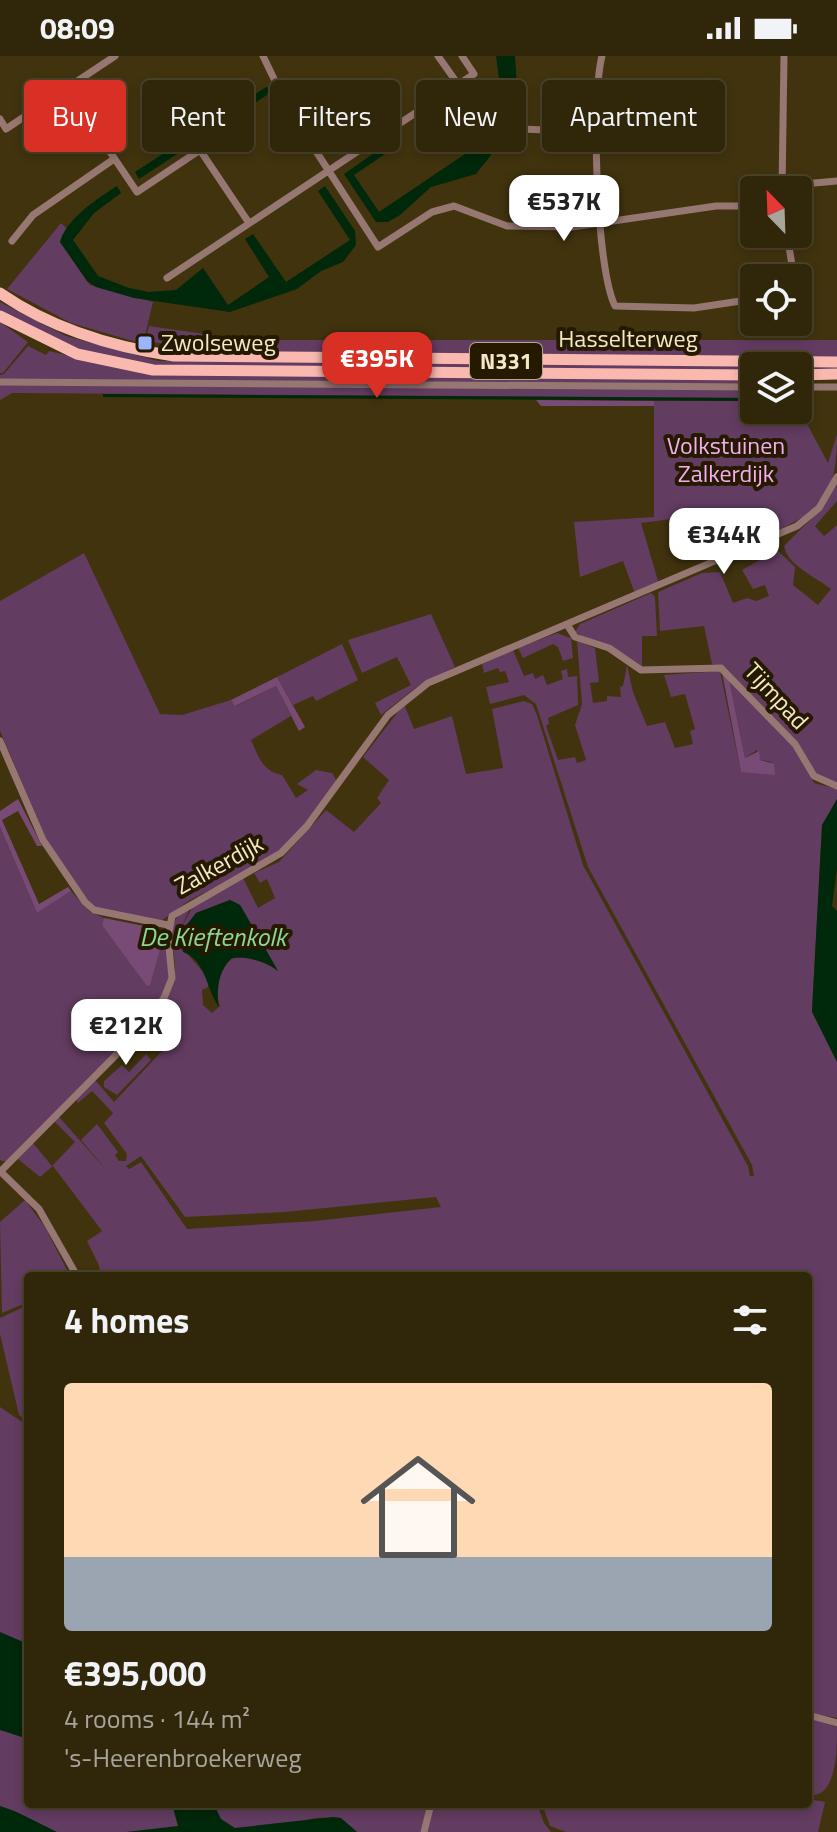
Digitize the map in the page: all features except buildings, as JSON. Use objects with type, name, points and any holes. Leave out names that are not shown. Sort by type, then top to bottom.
[{"type":"main road","name":"Hasselterweg","points":[[0,293],[44,319],[112,345],[174,356],[837,362]]},
{"type":"main road","name":"Hasselterweg","points":[[0,316],[41,339],[77,354],[153,370],[740,375]]},
{"type":"main road","points":[[812,375],[837,374]]},
{"type":"street","points":[[79,80],[115,56]]},
{"type":"street","points":[[263,56],[288,108],[378,247],[432,212],[454,206],[507,226],[600,224],[716,206],[740,206]]},
{"type":"street","points":[[438,56],[454,80]]},
{"type":"street","points":[[462,56],[474,74],[465,80]]},
{"type":"street","points":[[601,80],[602,56]]},
{"type":"street","points":[[782,176],[784,56]]},
{"type":"street","points":[[167,278],[416,112]]},
{"type":"street","points":[[0,119],[6,129],[24,117]]},
{"type":"street","points":[[109,152],[137,192],[200,150],[249,223]]},
{"type":"street","points":[[598,152],[600,224],[615,306],[694,308],[740,301]]},
{"type":"street","points":[[12,241],[33,215],[114,159]]},
{"type":"street","points":[[812,184],[837,181]]},
{"type":"street","points":[[0,382],[740,387]]},
{"type":"street","points":[[812,387],[837,387]]},
{"type":"street","name":"Zalkerdijk","points":[[0,1172],[116,1055],[164,998],[173,973],[168,925],[184,907],[268,863],[289,846],[318,812],[380,724],[408,697],[450,673],[568,626],[797,526],[819,508],[837,477]]},
{"type":"street","name":"Tijmpad","points":[[568,626],[575,637],[609,648],[641,670],[717,667],[727,672],[795,744],[814,776],[837,786]]},
{"type":"street","points":[[0,741],[43,840],[85,902],[94,910],[168,925]]},
{"type":"street","points":[[0,1172],[39,1209],[75,1272]]},
{"type":"street","points":[[812,1716],[837,1723]]},
{"type":"street","points":[[424,1832],[430,1808]]},
{"type":"green space","points":[[61,223],[67,229],[60,242],[90,285],[153,302],[143,344],[71,323],[7,289]]},
{"type":"green space","points":[[0,302],[66,336],[158,361],[740,364],[740,371],[149,366],[90,353],[53,340],[0,312]]},
{"type":"green space","points":[[0,322],[28,342],[3,373],[0,373]]},
{"type":"green space","points":[[149,326],[247,340],[837,340],[837,358],[812,358],[812,352],[740,352],[740,358],[213,355],[165,348],[165,344],[145,341]]},
{"type":"green space","points":[[28,346],[46,355],[49,351],[139,372],[740,378],[740,384],[0,379],[0,375]]},
{"type":"green space","points":[[812,365],[837,365],[837,371],[812,371]]},
{"type":"green space","points":[[0,385],[740,389],[740,398],[12,393],[0,400]]},
{"type":"green space","name":"Volkstuinen Zalkerdijk","points":[[654,401],[740,401],[740,424],[807,424],[828,463],[837,434],[836,457],[828,490],[821,502],[797,521],[760,538],[700,511],[720,525],[687,517],[641,523],[659,584],[635,594],[623,561],[580,577],[574,522],[654,517]]},
{"type":"green space","points":[[837,485],[837,501],[815,526],[824,536],[837,525],[837,784],[812,771],[799,744],[726,668],[712,664],[704,626],[660,631],[658,592],[702,573],[720,572],[733,603],[747,598],[756,601],[769,596],[765,585],[753,589],[742,570],[777,550],[795,567],[793,585],[818,605],[831,589],[796,565],[784,546],[819,511]]},
{"type":"green space","points":[[84,553],[160,714],[182,715],[231,700],[236,706],[276,686],[291,716],[251,740],[262,762],[282,775],[296,798],[308,790],[297,784],[316,770],[332,773],[337,781],[297,834],[266,862],[190,900],[161,921],[97,909],[88,903],[47,841],[0,731],[0,601]]},
{"type":"green space","points":[[651,593],[655,597],[657,636],[642,636],[642,668],[575,632],[580,624]]},
{"type":"green space","points":[[431,614],[455,667],[418,686],[381,715],[375,703],[411,685],[397,657],[362,673],[348,640]]},
{"type":"green space","points":[[557,633],[571,638],[573,658],[563,661],[558,647],[553,644],[523,658],[518,648]]},
{"type":"green space","points":[[577,641],[595,648],[599,682],[590,683],[593,703],[607,701],[607,696],[621,697],[620,687],[623,686],[627,665],[633,692],[647,726],[665,722],[675,748],[693,744],[690,731],[695,729],[685,694],[671,697],[664,675],[720,671],[741,772],[772,762],[760,760],[757,750],[745,758],[729,679],[792,745],[814,783],[837,789],[837,799],[822,829],[812,1009],[837,1062],[837,1718],[812,1714],[812,1272],[100,1272],[87,1241],[102,1231],[53,1166],[40,1177],[18,1159],[32,1142],[52,1166],[75,1142],[54,1121],[59,1117],[109,1173],[81,1140],[97,1124],[118,1152],[115,1155],[119,1161],[126,1161],[127,1154],[104,1123],[113,1113],[92,1091],[78,1103],[76,1099],[95,1080],[114,1102],[163,1050],[157,1042],[170,1024],[174,1026],[181,1016],[164,1001],[175,970],[171,935],[174,921],[190,908],[181,928],[192,908],[243,878],[258,908],[275,898],[267,879],[260,883],[254,873],[279,862],[326,810],[354,832],[381,803],[377,798],[389,780],[363,757],[404,704],[414,729],[452,716],[466,774],[503,768],[492,709],[524,701],[532,704],[537,715],[583,865],[748,1166],[750,1176],[754,1176],[752,1165],[588,867],[536,704],[524,695],[490,704],[486,687],[509,682],[505,671],[500,672],[498,668],[484,673],[482,664],[513,650],[524,676],[533,673],[535,679],[543,675],[547,685],[563,679],[561,671],[567,669],[568,677],[577,676],[578,705],[548,718],[549,724],[546,726],[558,760],[575,757],[577,763],[586,760],[575,725],[582,704]],"holes":[[[230,900],[240,905],[278,971],[255,960],[231,959],[218,981],[220,1006],[212,1013],[203,1005],[202,990],[208,987],[209,979],[185,951],[196,913]],[[141,1156],[185,1217],[285,1212],[436,1197],[441,1207],[315,1221],[187,1229],[141,1162],[129,1169],[126,1166]]]},
{"type":"green space","points":[[342,644],[358,680],[316,701],[313,696],[293,705],[277,677]]},
{"type":"green space","points":[[0,827],[37,913],[71,891],[90,912],[104,918],[102,925],[160,949],[154,928],[159,929],[171,970],[161,999],[122,1047],[6,1162],[0,1160]]},
{"type":"green space","points":[[146,1054],[151,1060],[117,1095],[104,1087],[104,1081],[122,1065],[129,1072]]},
{"type":"green space","points":[[25,1200],[45,1227],[68,1272],[24,1272],[24,1304],[2,1313],[0,1222]]},
{"type":"green space","points":[[24,1307],[24,1419],[19,1415],[0,1334],[0,1318]]},
{"type":"green space","points":[[0,1407],[24,1423],[24,1808],[428,1808],[422,1832],[357,1832],[338,1820],[318,1818],[277,1832],[0,1832]]},
{"type":"green space","points":[[812,1719],[837,1727],[833,1772],[830,1782],[818,1794],[812,1795]]},
{"type":"green space","points":[[812,1800],[825,1802],[818,1832],[566,1832],[550,1826],[543,1808],[812,1808]]},
{"type":"green space","points":[[433,1808],[538,1808],[551,1832],[427,1832]]},
{"type":"shaded area","points":[[536,400],[654,401],[654,406],[541,406]]},
{"type":"shaded area","points":[[722,672],[729,679],[745,758],[759,751],[760,760],[774,764],[775,775],[741,772]]},
{"type":"shaded area","points":[[277,677],[305,727],[299,731],[276,686],[235,706],[231,700]]},
{"type":"shaded area","points":[[18,799],[42,846],[37,846],[18,811],[2,820],[39,904],[68,887],[71,891],[37,913],[0,827],[0,811]]},
{"type":"shaded area","points":[[104,918],[154,928],[160,949],[150,985],[147,986],[102,925]]},
{"type":"water","points":[[496,56],[515,56],[516,80],[498,80]]},
{"type":"water","points":[[269,88],[267,95],[254,104],[254,95]]},
{"type":"water","points":[[166,152],[180,152],[139,179],[135,172]]},
{"type":"water","points":[[376,152],[388,152],[354,175],[379,212],[468,152],[491,152],[476,174],[431,187],[400,215],[388,222],[376,222],[344,174]]},
{"type":"water","points":[[117,186],[121,193],[94,213],[73,240],[98,276],[129,288],[149,292],[176,290],[203,268],[228,305],[269,277],[245,239],[253,234],[286,282],[350,240],[318,191],[325,186],[355,231],[356,245],[343,262],[321,271],[297,289],[230,312],[134,298],[96,287],[87,281],[60,242],[76,217]]},
{"type":"water","points":[[103,394],[740,398],[740,401],[103,397]]},
{"type":"water","points":[[837,799],[837,868],[832,906],[837,911],[837,1062],[812,1012],[822,825]]},
{"type":"water","name":"De Kieftenkolk","points":[[230,900],[240,905],[278,971],[256,960],[231,959],[223,969],[219,982],[219,1007],[201,968],[183,952],[181,932],[196,913]]},
{"type":"water","points":[[0,1632],[24,1642],[24,1738],[0,1730]]},
{"type":"water","points":[[0,1806],[22,1814],[57,1832],[0,1832]]},
{"type":"water","points":[[173,1808],[216,1808],[221,1819],[235,1828],[333,1817],[341,1818],[357,1832],[126,1832],[178,1826]]},
{"type":"place","name":"Zwolseweg","points":[[145,343]]}]
